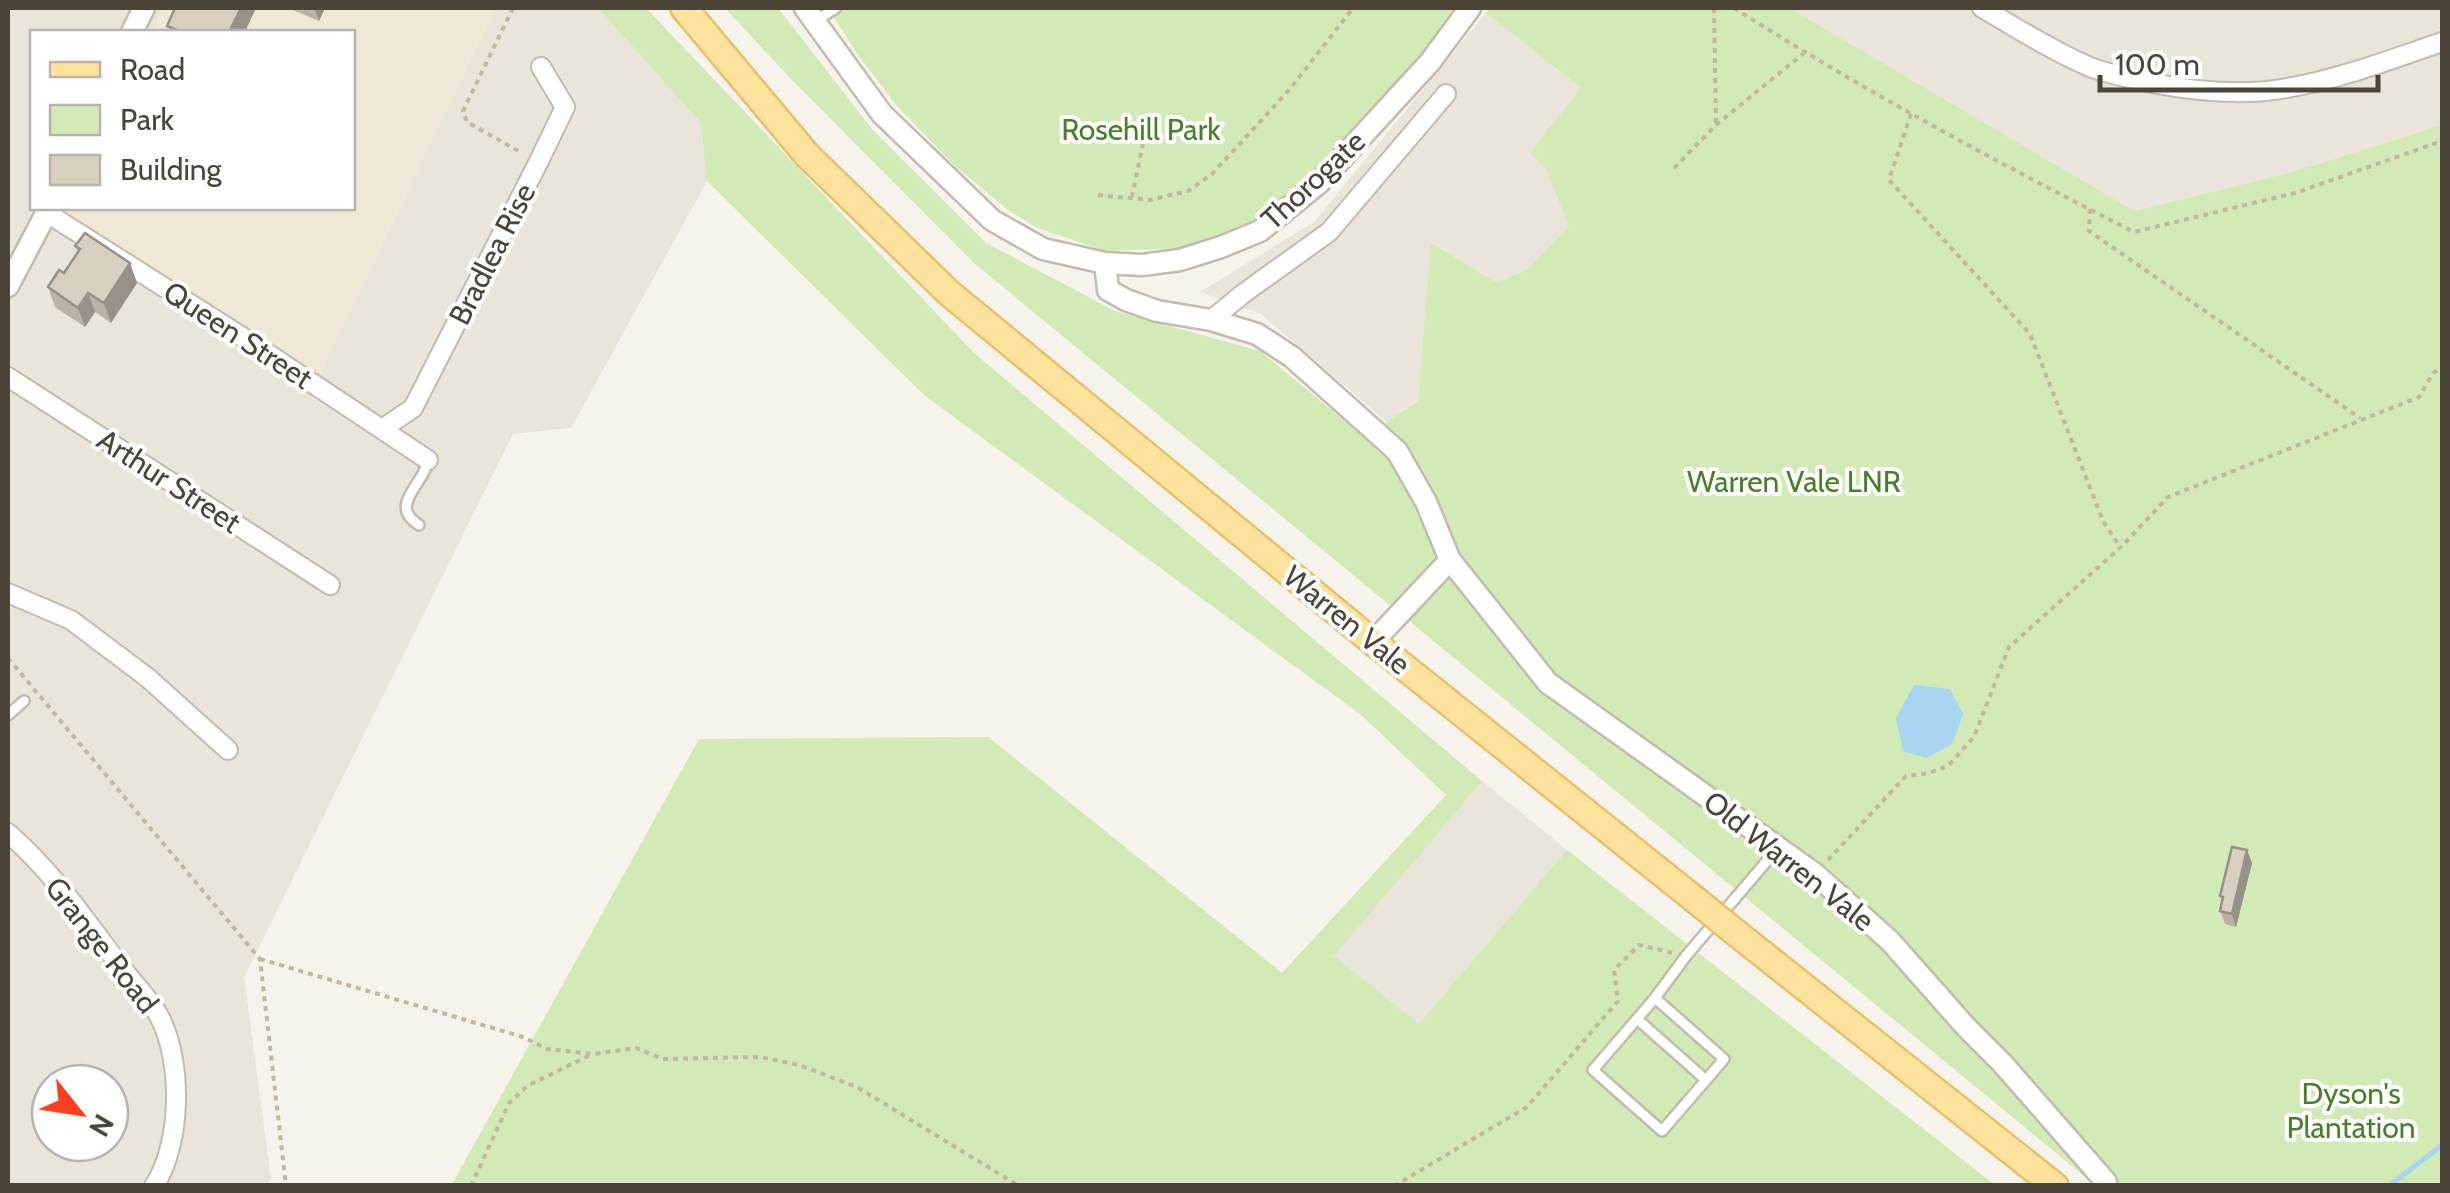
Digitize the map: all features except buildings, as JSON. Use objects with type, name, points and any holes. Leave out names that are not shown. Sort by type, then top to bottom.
[{"type":"main road","name":"Warren Vale","points":[[684,8],[807,154],[949,293],[1373,642],[2054,1186]]},
{"type":"street","name":"Thorogate","points":[[1105,263],[1180,260],[1260,231],[1319,183],[1430,62],[1470,8]]},
{"type":"street","points":[[1982,8],[2092,68],[2189,90],[2238,93],[2288,88],[2442,42]]},
{"type":"street","points":[[2010,24],[2022,8]]},
{"type":"street","points":[[810,14],[882,114],[992,220],[1044,249],[1105,263]]},
{"type":"street","name":"Bradlea Rise","points":[[382,429],[413,408],[565,106],[541,66]]},
{"type":"street","points":[[1211,320],[1329,232],[1446,94]]},
{"type":"street","points":[[8,286],[48,210]]},
{"type":"street","name":"Queen Street","points":[[48,210],[428,460]]},
{"type":"street","name":"Old Warren Vale","points":[[1105,263],[1108,290],[1126,300],[1257,334],[1292,357],[1397,450],[1426,502],[1450,560],[1548,683],[1814,874],[1890,942],[2002,1063],[2106,1186]]},
{"type":"street","name":"Arthur Street","points":[[8,377],[330,585]]},
{"type":"street","points":[[1373,642],[1450,560]]},
{"type":"street","points":[[8,594],[71,620],[148,678],[228,750]]},
{"type":"street","name":"Grange Road","points":[[8,833],[58,886],[159,1016],[170,1049],[175,1084],[174,1125],[171,1148],[154,1186]]},
{"type":"lane","points":[[810,14],[836,8]]},
{"type":"lane","points":[[419,525],[410,519],[405,508],[428,460]]},
{"type":"lane","points":[[8,716],[24,701]]},
{"type":"lane","points":[[1655,998],[1724,1059],[1662,1130],[1592,1070],[1778,848]]},
{"type":"lane","points":[[1637,1019],[1706,1080]]},
{"type":"path","points":[[513,8],[463,111],[467,122],[476,128],[540,161]]},
{"type":"path","points":[[1098,194],[1150,200],[1188,190],[1212,174],[1290,89],[1353,8]]},
{"type":"path","points":[[1714,8],[1716,124]]},
{"type":"path","points":[[1734,8],[1911,114],[2134,232],[2296,193],[2442,142]]},
{"type":"path","points":[[1674,168],[1716,124],[1804,53]]},
{"type":"path","points":[[1132,198],[1148,114]]},
{"type":"path","points":[[1911,114],[1889,180],[2030,334],[2103,521],[2121,548]]},
{"type":"path","points":[[2090,209],[2089,231],[2361,418]]},
{"type":"path","points":[[1814,874],[1906,776],[1948,766],[1974,738],[2009,647],[2121,548],[2168,497],[2419,396],[2434,373],[2442,368]]},
{"type":"path","points":[[8,658],[260,959],[286,1186]]},
{"type":"path","points":[[1394,1186],[1527,1108],[1618,1001],[1614,970],[1640,946],[1686,956]]},
{"type":"path","points":[[260,959],[523,1037],[546,1050],[592,1054],[636,1048],[663,1059],[760,1057],[798,1065],[857,1087],[1019,1186]]},
{"type":"path","points":[[471,1186],[509,1103],[527,1086],[592,1054]]},
{"type":"shaded area","points":[[8,8],[598,8],[701,123],[707,181],[571,428],[513,434],[244,977],[271,1179],[267,1185],[8,1185]]},
{"type":"shaded area","points":[[163,8],[495,9],[320,375],[67,212],[355,210],[355,30],[152,30]]},
{"type":"shaded area","points":[[1786,8],[2442,8],[2442,125],[2296,171],[2133,211]]},
{"type":"shaded area","points":[[1486,13],[1581,88],[1578,248],[1497,283],[1432,242],[1418,401],[1387,422],[1261,314],[1200,292],[1314,222]]},
{"type":"shaded area","points":[[1482,781],[1567,850],[1419,1025],[1333,956]]},
{"type":"green space","points":[[598,8],[646,8],[974,353],[1482,781],[1334,956],[1419,1024],[1567,850],[1995,1185],[451,1186],[699,739],[988,737],[1282,973],[1446,795],[1360,714],[925,396],[707,181],[701,123]]},
{"type":"green space","name":"Warren Vale LNR","points":[[725,8],[778,8],[872,129],[986,243],[1115,311],[1260,351],[1369,441],[1387,422],[1418,401],[1431,242],[1497,283],[1527,270],[1569,227],[1546,168],[1530,153],[1581,88],[1486,13],[1490,8],[1789,8],[2134,211],[2296,171],[2442,125],[2442,1185],[2095,1185],[975,264]]},
{"type":"green space","name":"Rosehill Park","points":[[828,8],[1454,8],[1423,52],[1305,181],[1259,222],[1183,248],[1106,251],[1037,228],[1008,210],[954,165],[896,105]]},
{"type":"water","points":[[1914,685],[1950,689],[1963,714],[1952,744],[1926,758],[1903,751],[1896,718]]},
{"type":"waterway","points":[[2389,1186],[2442,1145]]},
{"type":"park label","name":"Dyson's Plantation","points":[[2351,1110]]}]
